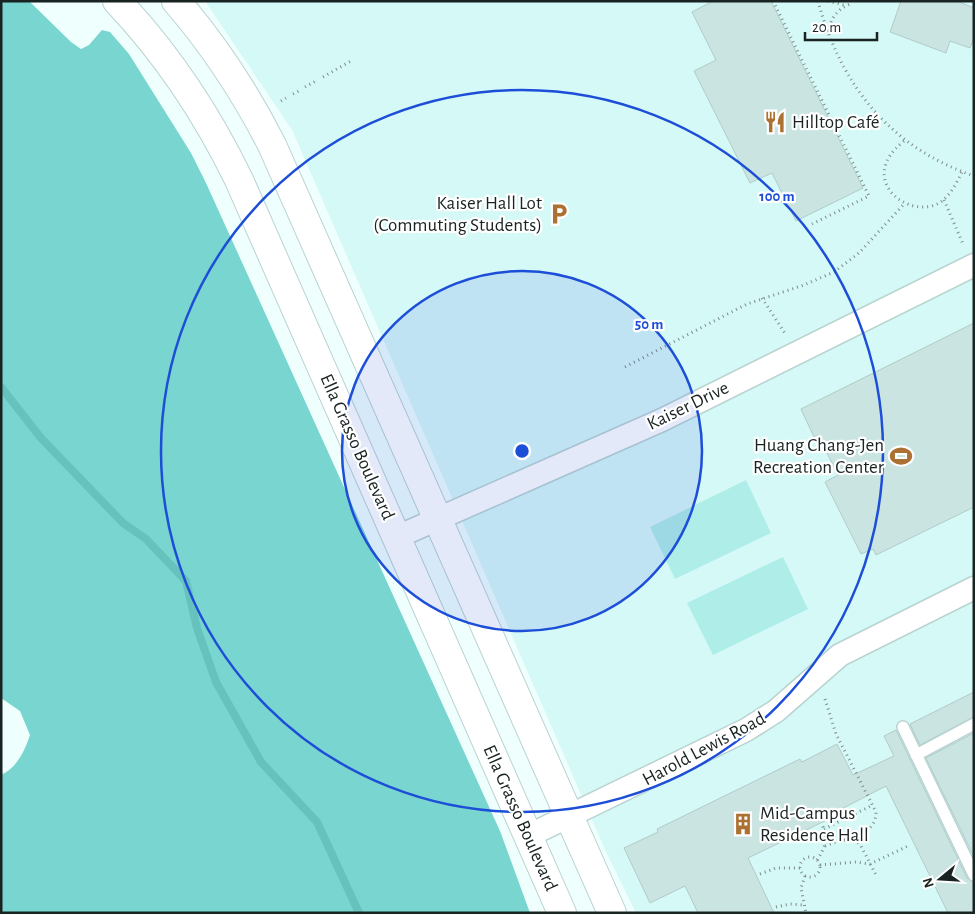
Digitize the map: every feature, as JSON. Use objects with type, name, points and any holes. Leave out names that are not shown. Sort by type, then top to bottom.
[{"type":"main road","name":"Ella Grasso Boulevard","points":[[118,1],[145,32],[186,86],[222,145],[249,202],[562,913]]},
{"type":"main road","points":[[176,1],[238,85],[272,145],[612,913]]},
{"type":"street","name":"Kaiser Drive","points":[[397,537],[662,420],[970,258]]},
{"type":"street","name":"Harold Lewis Road","points":[[528,836],[746,730],[776,711],[840,655],[974,588]]},
{"type":"lane","points":[[916,755],[974,724]]},
{"type":"lane","points":[[903,727],[974,874]]},
{"type":"path","points":[[774,1],[869,196],[812,224]]},
{"type":"path","points":[[818,1],[830,38],[849,76],[863,99],[885,124],[904,141],[962,172],[974,176]]},
{"type":"path","points":[[828,1],[842,6],[850,4]]},
{"type":"path","points":[[830,38],[831,20],[836,13],[856,1]]},
{"type":"path","points":[[323,77],[351,61]]},
{"type":"path","points":[[305,87],[316,81]]},
{"type":"path","points":[[293,94],[299,90]]},
{"type":"path","points":[[281,101],[286,98]]},
{"type":"path","points":[[904,141],[892,150],[887,158],[883,174],[888,188],[905,203],[920,207],[937,205],[944,200],[962,172]]},
{"type":"path","points":[[944,200],[970,258]]},
{"type":"path","points":[[625,367],[747,304],[796,288],[834,272],[859,253],[905,203]]},
{"type":"path","points":[[762,298],[789,339]]},
{"type":"path","points":[[825,702],[836,734],[876,812],[874,823],[870,829],[855,840],[841,840],[825,846]]},
{"type":"path","points":[[824,830],[873,805]]},
{"type":"path","points":[[817,860],[825,846],[822,825]]},
{"type":"path","points":[[855,840],[876,875]]},
{"type":"path","points":[[820,865],[856,862],[870,864],[908,846]]},
{"type":"path","points":[[800,868],[804,858],[811,857],[817,860],[820,865],[819,872],[815,876],[805,876]]},
{"type":"path","points":[[760,874],[776,868],[800,868]]},
{"type":"path","points":[[800,868],[805,876]]},
{"type":"path","points":[[805,876],[801,888],[806,913]]},
{"type":"path","points":[[776,907],[790,904],[803,905]]},
{"type":"shaded area","points":[[1,1],[29,1],[71,42],[81,49],[89,45],[102,30],[110,32],[129,54],[191,153],[500,831],[530,913],[1,913],[1,775],[16,763],[30,735],[20,711],[1,698]]},
{"type":"shaded area","points":[[205,1],[974,1],[974,913],[636,913],[606,852],[292,130]]},
{"type":"shaded area","points":[[746,480],[771,533],[675,579],[650,527]]},
{"type":"shaded area","points":[[783,557],[808,609],[713,655],[687,603]]},
{"type":"building","name":"Hilltop Café","points":[[713,1],[771,1],[863,188],[796,221],[772,173],[750,183],[694,71],[716,60],[692,12]]},
{"type":"building","points":[[901,1],[957,1],[974,8],[974,38],[970,48],[950,41],[946,53],[890,32]]},
{"type":"building","name":"Huang Chang-Jen Recreation Center","points":[[974,323],[974,507],[876,555],[873,549],[861,554],[825,482],[838,475],[818,435],[814,437],[801,409]]},
{"type":"building","points":[[974,692],[974,717],[920,745],[910,724]]},
{"type":"building","name":"Mid-Campus Residence Hall","points":[[896,730],[967,878],[974,882],[974,913],[948,913],[886,786],[828,816],[829,819],[748,858],[774,913],[698,913],[685,886],[650,903],[624,848],[658,832],[657,829],[800,759],[802,762],[837,744],[853,775],[894,756],[884,736]]},
{"type":"building","points":[[974,733],[974,857],[926,758]]},
{"type":"waterway","points":[[1,387],[41,438],[123,523],[146,539],[186,581],[197,628],[216,682],[261,762],[317,822],[359,913]]},
{"type":"place","name":"Hilltop Café","points":[[775,122]]},
{"type":"place","name":"Kaiser Hall Lot (Commuting Students)","points":[[559,214]]},
{"type":"place","name":"Huang Chang-Jen Recreation Center","points":[[901,456]]},
{"type":"place","name":"Mid-Campus Residence Hall","points":[[743,824]]}]
